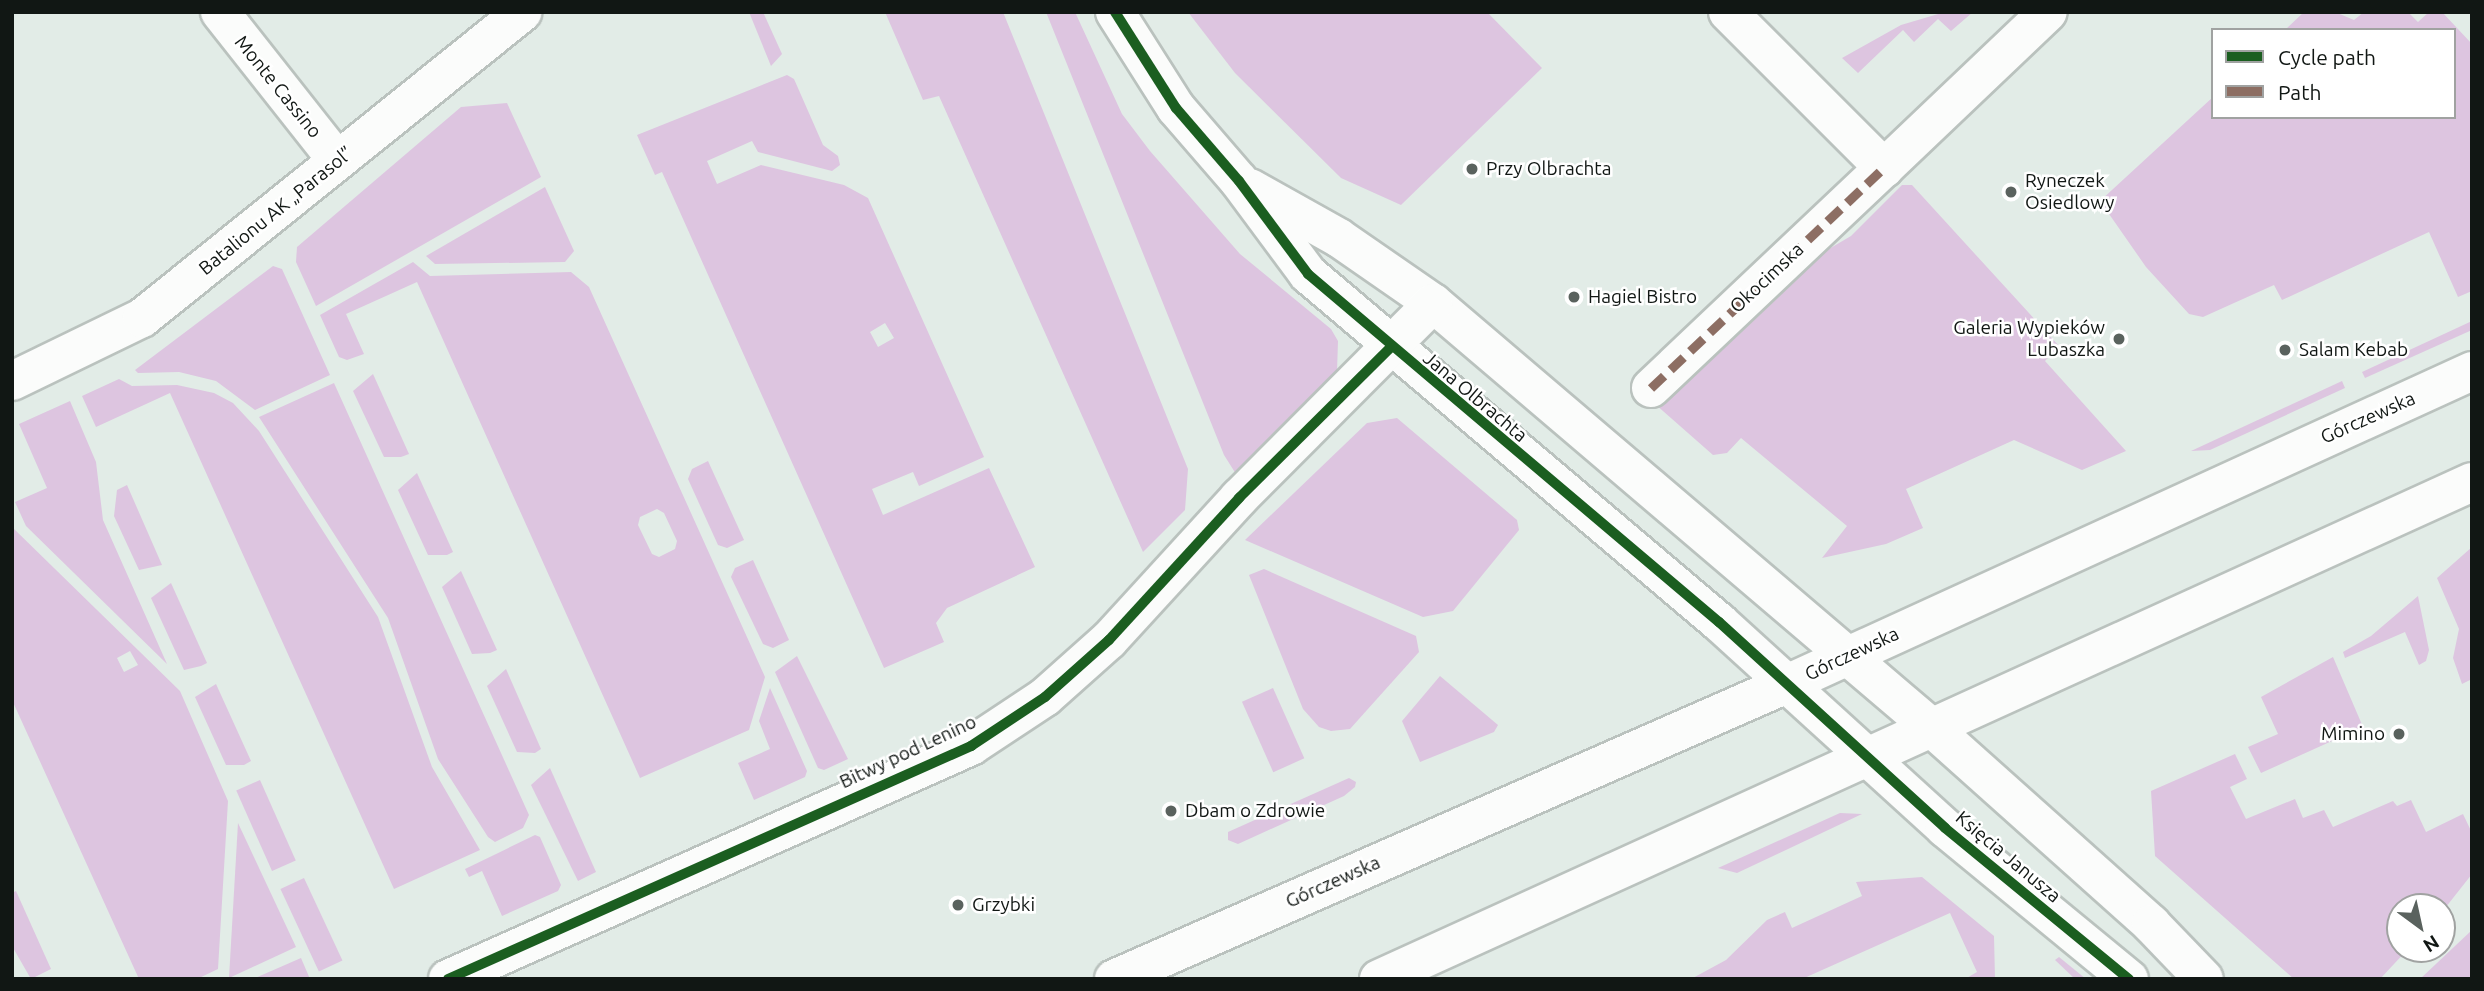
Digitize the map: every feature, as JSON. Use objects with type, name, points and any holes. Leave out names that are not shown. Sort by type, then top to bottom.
[{"type":"street","name":"Monte Cassino","points":[[220,12],[337,160]]},
{"type":"street","name":"Batalionu AK „Parasol”","points":[[12,381],[142,318],[522,12]]},
{"type":"street","name":"Jana Olbrachta","points":[[1115,12],[1176,108],[1239,181],[1308,274],[1390,348],[1789,683],[1868,757]]},
{"type":"street","points":[[1728,12],[1884,168]]},
{"type":"street","name":"Okocimska","points":[[1651,388],[2048,12]]},
{"type":"street","name":"Jana Olbrachta","points":[[1239,181],[1339,238],[1433,303],[1594,445],[1932,728]]},
{"type":"street","name":"Bitwy pod Lenino","points":[[448,979],[971,746],[1045,697],[1109,640],[1239,498],[1433,303]]},
{"type":"street","name":"Górczewska","points":[[1114,979],[1789,683],[2472,371]]},
{"type":"street","points":[[1379,979],[2472,482]]},
{"type":"street","points":[[1932,728],[2151,924],[2204,979]]},
{"type":"street","name":"Księcia Janusza","points":[[1868,757],[1945,828],[2129,979]]},
{"type":"shaded area","points":[[749,12],[763,12],[782,54],[771,66]]},
{"type":"shaded area","points":[[885,12],[1003,12],[1188,469],[1185,510],[1143,552],[939,96],[923,100]]},
{"type":"shaded area","points":[[1046,12],[1075,12],[1122,114],[1150,151],[1240,254],[1331,329],[1338,341],[1337,372],[1236,474],[1224,455]]},
{"type":"shaded area","points":[[1188,12],[1487,12],[1542,68],[1401,205],[1341,178],[1235,73]]},
{"type":"shaded area","points":[[1945,12],[1973,12],[1951,31],[1938,19],[1914,42],[1903,30],[1858,73],[1842,58],[1901,25]]},
{"type":"shaded area","points":[[2304,12],[2335,12],[2354,20],[2364,12],[2408,12],[2418,22],[2429,12],[2442,12],[2472,44],[2472,291],[2458,297],[2429,232],[2282,300],[2274,285],[2203,317],[2189,314],[2146,267],[2100,201],[2211,99],[2211,119],[2456,119],[2456,28],[2287,28]]},
{"type":"shaded area","points":[[787,75],[794,79],[823,145],[838,156],[840,165],[832,171],[758,152],[752,141],[707,161],[717,184],[761,165],[844,185],[868,198],[984,457],[919,486],[913,472],[872,489],[883,515],[989,468],[1035,567],[947,608],[936,623],[944,642],[884,668],[662,172],[655,175],[637,135]],"holes":[[[885,323],[894,338],[878,347],[870,332]]]},
{"type":"shaded area","points":[[507,103],[541,177],[316,306],[296,262],[297,247],[461,107]]},
{"type":"shaded area","points":[[1902,185],[1912,185],[2059,346],[2045,361],[2126,451],[2082,470],[2014,440],[1906,489],[1923,528],[1886,544],[1822,558],[1847,526],[1741,438],[1727,453],[1713,455],[1655,404],[1713,349],[1718,353],[1822,253],[1851,236]]},
{"type":"shaded area","points":[[545,187],[574,251],[565,262],[435,264],[426,256]]},
{"type":"shaded area","points":[[413,262],[430,276],[571,272],[589,287],[765,677],[749,730],[640,778],[417,282],[346,314],[364,354],[347,360],[339,357],[320,315]],"holes":[[[657,509],[664,513],[677,541],[675,549],[659,557],[652,554],[638,525],[640,517]]]},
{"type":"shaded area","points":[[273,266],[282,269],[330,375],[255,410],[216,381],[179,372],[138,373],[135,370]]},
{"type":"shaded area","points":[[2472,321],[2472,330],[2365,378],[2362,372]]},
{"type":"shaded area","points":[[373,374],[409,454],[384,457],[353,391]]},
{"type":"shaded area","points":[[119,379],[132,386],[177,385],[214,393],[233,403],[259,431],[378,617],[432,767],[480,850],[394,889],[170,393],[96,427],[82,396]]},
{"type":"shaded area","points":[[2342,381],[2345,388],[2210,450],[2191,451]]},
{"type":"shaded area","points":[[334,383],[529,815],[523,828],[495,842],[488,837],[438,759],[388,618],[259,417]]},
{"type":"shaded area","points":[[70,401],[96,462],[103,520],[167,664],[26,526],[15,502],[47,488],[19,424]]},
{"type":"shaded area","points":[[1397,418],[1517,520],[1519,530],[1453,611],[1423,617],[1245,540],[1367,423]]},
{"type":"shaded area","points":[[708,461],[744,540],[727,548],[718,545],[688,479],[692,469]]},
{"type":"shaded area","points":[[417,473],[453,552],[447,555],[428,555],[398,490]]},
{"type":"shaded area","points":[[127,485],[162,565],[139,570],[114,516],[117,490]]},
{"type":"shaded area","points":[[12,527],[180,691],[228,801],[218,969],[197,979],[139,979],[12,700]],"holes":[[[130,651],[138,665],[124,672],[117,658]]]},
{"type":"shaded area","points":[[2472,547],[2472,679],[2462,684],[2453,658],[2459,629],[2437,578]]},
{"type":"shaded area","points":[[753,560],[789,640],[773,648],[763,644],[731,577],[735,568]]},
{"type":"shaded area","points":[[1264,569],[1416,636],[1419,652],[1350,729],[1331,731],[1319,727],[1303,709],[1249,575]]},
{"type":"shaded area","points":[[461,571],[497,650],[490,653],[472,654],[442,587]]},
{"type":"shaded area","points":[[171,583],[207,663],[201,666],[184,670],[151,598]]},
{"type":"shaded area","points":[[2418,596],[2429,650],[2426,661],[2419,665],[2405,632],[2345,658],[2343,652],[2371,636]]},
{"type":"shaded area","points":[[797,656],[848,759],[824,770],[818,768],[775,672]]},
{"type":"shaded area","points":[[2333,657],[2363,727],[2261,773],[2248,747],[2278,734],[2261,697]]},
{"type":"shaded area","points":[[506,669],[541,749],[535,753],[517,752],[487,686]]},
{"type":"shaded area","points":[[1440,676],[1498,725],[1494,732],[1420,762],[1402,721]]},
{"type":"shaded area","points":[[216,684],[251,761],[244,765],[226,765],[195,697]]},
{"type":"shaded area","points":[[770,688],[807,771],[805,777],[754,800],[738,763],[770,749],[759,721]]},
{"type":"shaded area","points":[[1273,688],[1304,758],[1273,772],[1242,702]]},
{"type":"shaded area","points":[[2235,754],[2247,779],[2230,787],[2246,819],[2295,799],[2303,818],[2324,810],[2333,827],[2393,801],[2397,806],[2411,800],[2426,832],[2463,814],[2472,833],[2472,874],[2456,894],[2386,893],[2386,963],[2395,963],[2380,979],[2294,979],[2155,856],[2151,791]]},
{"type":"shaded area","points":[[550,768],[596,872],[578,881],[531,785]]},
{"type":"shaded area","points":[[1349,778],[1356,782],[1355,787],[1344,796],[1238,844],[1228,840],[1228,832]]},
{"type":"shaded area","points":[[260,780],[296,860],[272,871],[236,791]]},
{"type":"shaded area","points":[[1840,813],[1862,814],[1737,873],[1718,868]]},
{"type":"shaded area","points":[[238,823],[296,947],[229,978]]},
{"type":"shaded area","points":[[535,835],[540,837],[561,885],[558,891],[502,916],[482,871],[469,877],[465,869]]},
{"type":"shaded area","points":[[1922,877],[1994,936],[1995,979],[1965,979],[1977,972],[1950,913],[1802,979],[1691,979],[1726,960],[1767,920],[1785,912],[1792,928],[1862,896],[1856,882]]},
{"type":"shaded area","points":[[304,878],[342,960],[319,971],[280,889]]},
{"type":"shaded area","points":[[16,891],[51,969],[31,979],[12,946],[12,893]]},
{"type":"shaded area","points":[[2472,930],[2472,979],[2420,979],[2437,963],[2456,963],[2456,945]]},
{"type":"shaded area","points":[[2059,957],[2086,979],[2075,979],[2055,960]]},
{"type":"shaded area","points":[[301,958],[310,979],[253,979]]},
{"type":"marked path","points":[[1651,388],[1884,168]]},
{"type":"cycle path","points":[[1115,12],[1176,108],[1239,181],[1308,274],[1719,622],[1945,828],[2129,979]]},
{"type":"cycle path","points":[[448,979],[971,746],[1045,697],[1109,640],[1239,498],[1390,348]]},
{"type":"place","name":"Przy Olbrachta","points":[[1472,169]]},
{"type":"place","name":"Ryneczek Osiedlowy","points":[[2011,192]]},
{"type":"place","name":"Hagiel Bistro","points":[[1574,297]]},
{"type":"place","name":"Galeria Wypieków Lubaszka","points":[[2119,339]]},
{"type":"place","name":"Salam Kebab","points":[[2285,350]]},
{"type":"place","name":"Mimino","points":[[2399,734]]},
{"type":"place","name":"Dbam o Zdrowie","points":[[1171,811]]},
{"type":"place","name":"Grzybki","points":[[958,905]]}]
